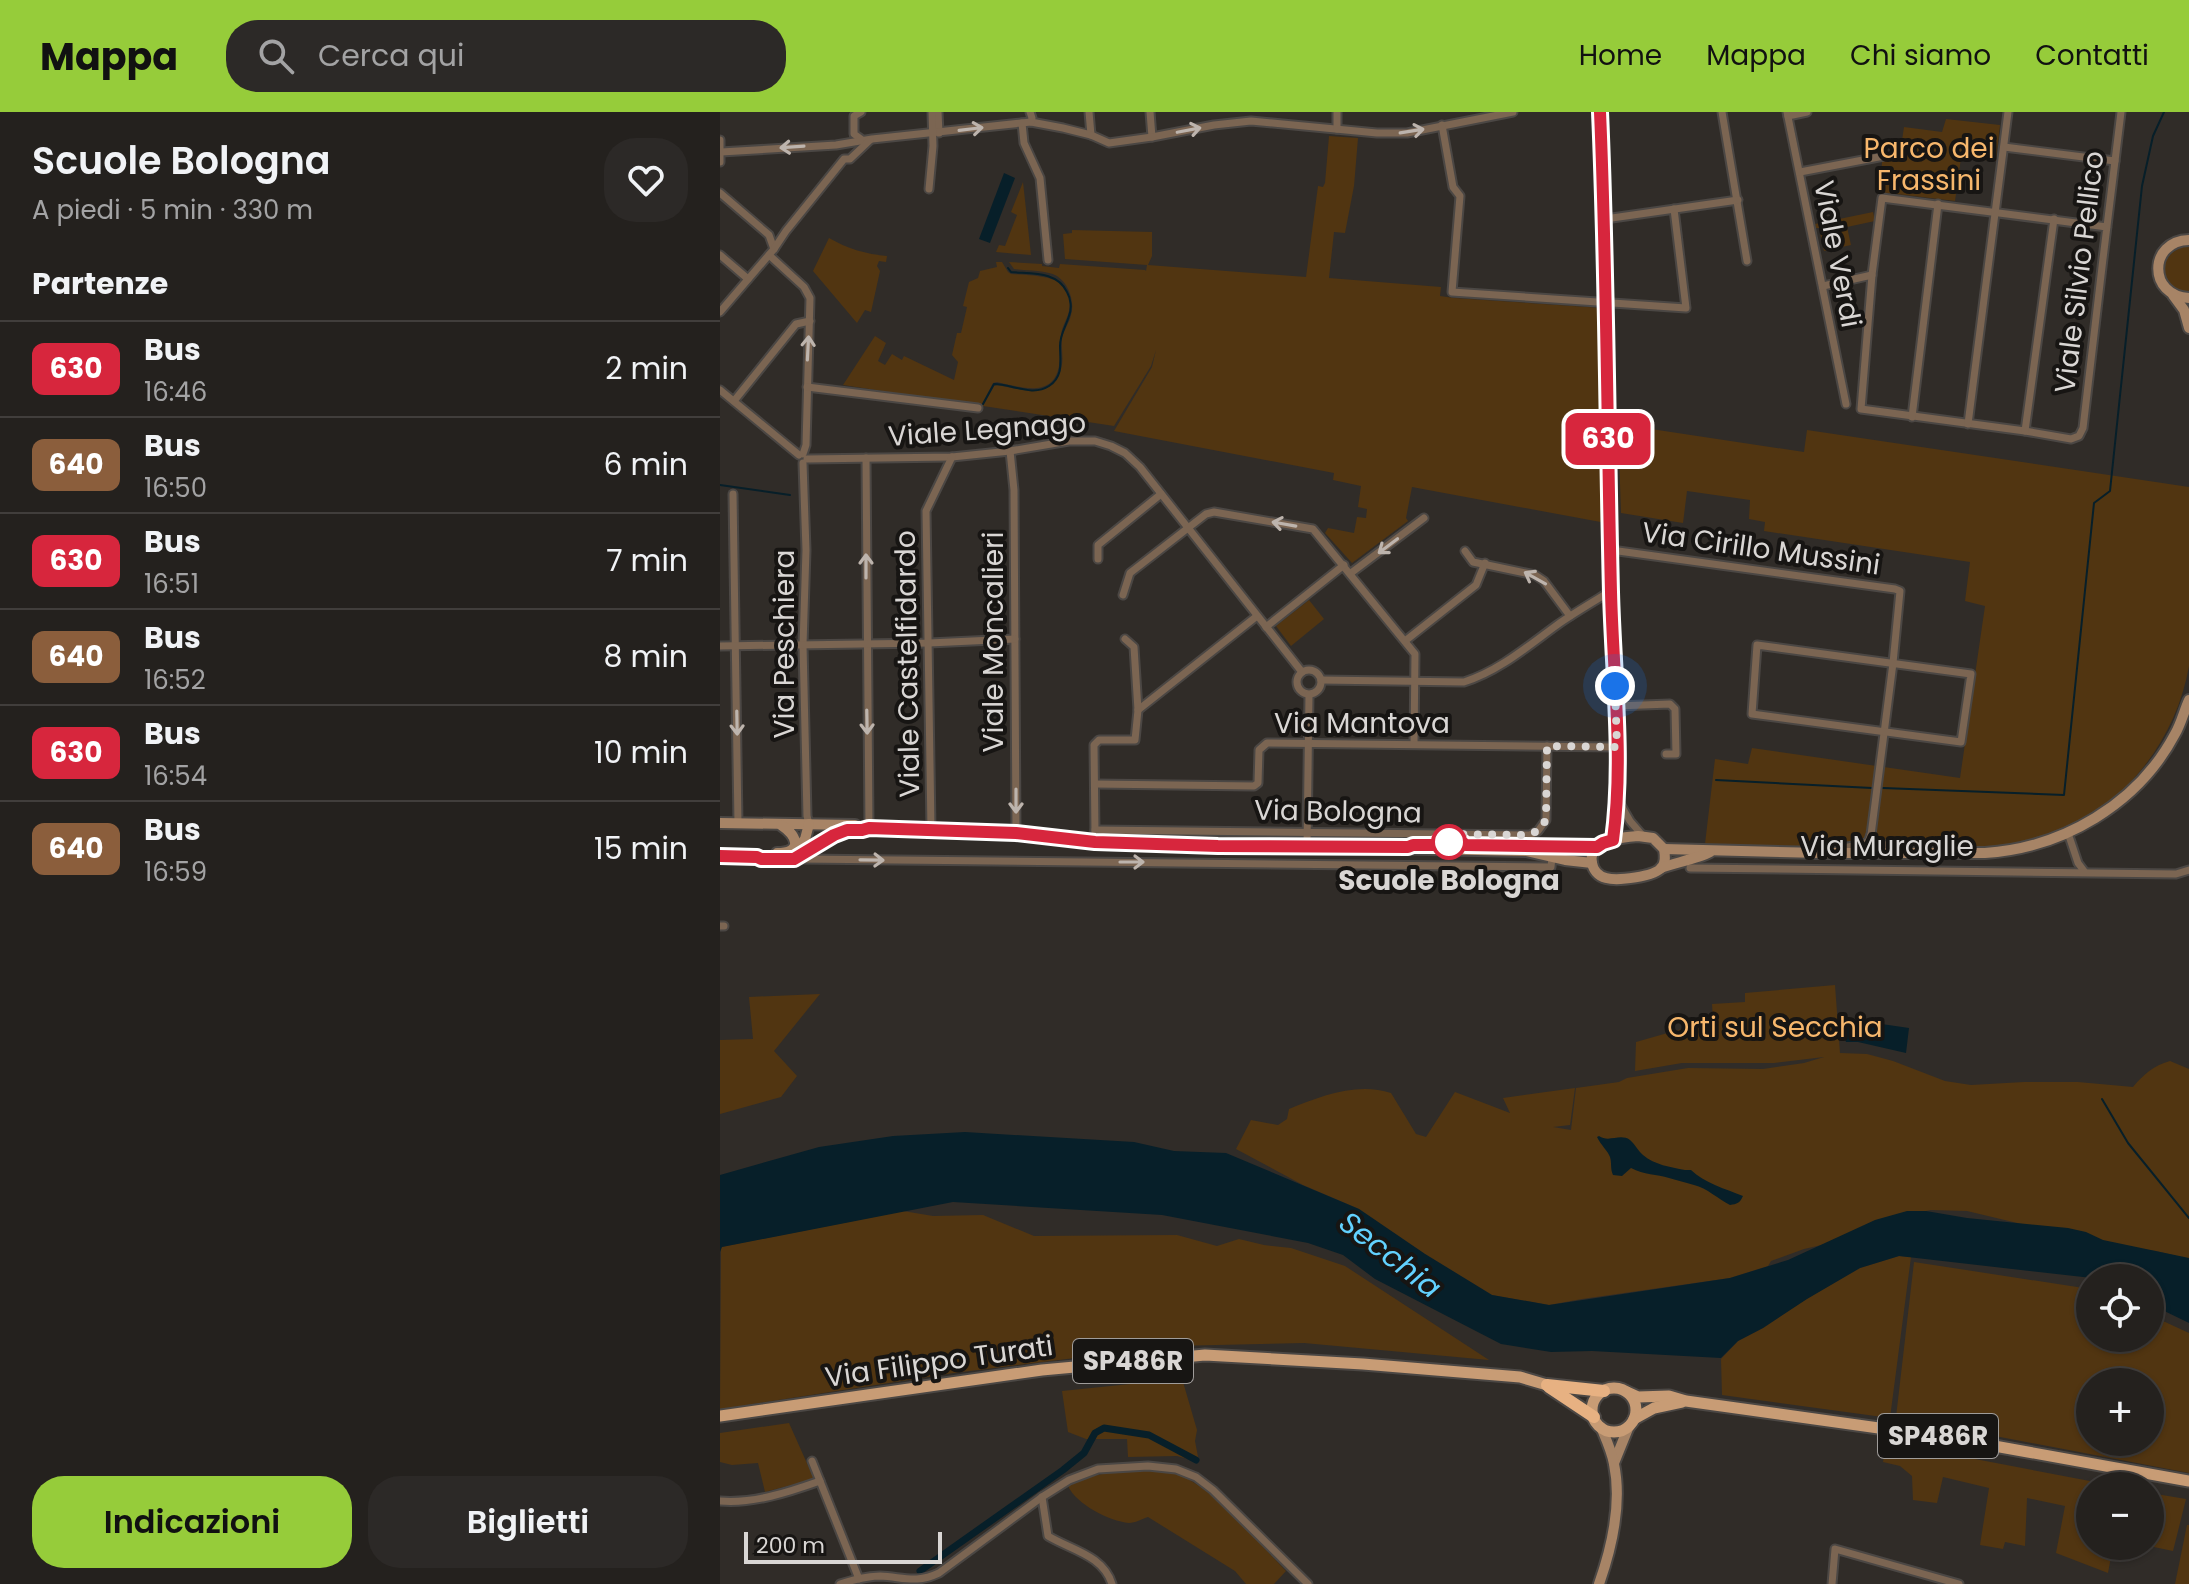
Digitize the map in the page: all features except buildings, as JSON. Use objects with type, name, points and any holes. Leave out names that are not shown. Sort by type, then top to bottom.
[{"type":"highway","name":"SP486R","points":[[1547,1385],[1604,1391]]},
{"type":"highway","name":"SP486R","points":[[1547,1385],[1597,1422]]},
{"type":"main road","points":[[2188,237],[2168,247],[2158,263],[2161,281],[2184,310],[2189,328]]},
{"type":"main road","points":[[2173,295],[2189,298]]},
{"type":"main road","points":[[1664,849],[1705,849],[1710,852],[2002,852],[2041,843],[2068,833],[2108,810],[2132,791],[2175,734],[2189,700]]},
{"type":"main road","points":[[720,823],[862,825],[869,828]]},
{"type":"main road","points":[[724,856],[789,851],[794,845],[793,834],[779,824]]},
{"type":"main road","points":[[724,856],[785,856],[794,853],[805,839],[809,824]]},
{"type":"main road","points":[[757,857],[794,859],[834,835],[869,828],[1016,833],[1095,842],[1218,846],[1597,847],[1613,840],[1643,836],[1657,841],[1664,849],[1665,859],[1661,868]]},
{"type":"main road","points":[[1408,847],[1413,850],[1526,851],[1592,863]]},
{"type":"main road","points":[[1597,847],[1592,863],[1595,871],[1607,879],[1648,875],[1710,852]]},
{"type":"main road","name":"Via Filippo Turati","points":[[720,1416],[1042,1370],[1205,1355],[1520,1377],[1547,1385]]},
{"type":"main road","name":"SP486R","points":[[1604,1391],[1620,1389],[1638,1397],[1669,1396],[1686,1401],[1950,1438],[2189,1481]]},
{"type":"main road","points":[[1599,1584],[1617,1506],[1614,1463],[1592,1411],[1595,1399],[1604,1391]]},
{"type":"main road","points":[[1614,1463],[1635,1404],[1627,1392]]},
{"type":"main road","name":"SP486R","points":[[1597,1422],[1615,1432],[1654,1408],[1686,1401]]},
{"type":"street","points":[[858,112],[853,119],[854,134],[867,139]]},
{"type":"street","points":[[932,112],[936,133]]},
{"type":"street","points":[[929,189],[938,112]]},
{"type":"street","points":[[1030,112],[1024,127],[1024,143],[1040,178],[1048,260]]},
{"type":"street","points":[[1089,112],[1091,135]]},
{"type":"street","points":[[1150,112],[1152,137]]},
{"type":"street","points":[[1337,112],[1337,129]]},
{"type":"street","points":[[721,152],[1024,127],[1063,128],[1109,143],[1251,121],[1400,133],[1513,112]]},
{"type":"street","points":[[1600,112],[1618,800],[1613,840]]},
{"type":"street","points":[[1722,112],[1747,261]]},
{"type":"street","points":[[1788,114],[1807,112]]},
{"type":"street","points":[[1968,424],[2008,112]]},
{"type":"street","name":"Viale Silvio Pellico","points":[[2025,431],[2071,439],[2079,436],[2083,428],[2121,112]]},
{"type":"street","name":"Viale Verdi","points":[[1788,114],[1846,404]]},
{"type":"street","points":[[1442,125],[1453,187],[1460,196],[1452,292],[1686,308],[1674,209]]},
{"type":"street","points":[[844,159],[850,159],[867,139]]},
{"type":"street","points":[[720,140],[720,162]]},
{"type":"street","points":[[720,312],[772,252],[844,159],[842,144]]},
{"type":"street","points":[[2004,147],[2115,161]]},
{"type":"street","points":[[1800,172],[1884,156]]},
{"type":"street","points":[[721,192],[769,235],[772,252]]},
{"type":"street","points":[[2054,219],[2025,431],[1861,409],[1882,198],[1938,204],[2054,219],[2107,227]]},
{"type":"street","points":[[1605,219],[1738,200]]},
{"type":"street","points":[[1912,417],[1938,204]]},
{"type":"street","points":[[769,235],[786,231]]},
{"type":"street","name":"Via Peschiera","points":[[772,252],[810,298],[806,445],[803,458],[806,550],[803,645],[809,824]]},
{"type":"street","points":[[720,255],[748,279]]},
{"type":"street","points":[[1823,286],[1872,275]]},
{"type":"street","points":[[734,401],[796,324],[810,321]]},
{"type":"street","points":[[807,387],[978,408]]},
{"type":"street","points":[[720,390],[803,458]]},
{"type":"street","name":"Viale Legnago","points":[[803,458],[952,457],[1069,441],[1095,441],[1111,446],[1125,453],[1140,467],[1302,672]]},
{"type":"street","name":"Viale Moncalieri","points":[[1010,451],[1014,490],[1016,833]]},
{"type":"street","name":"Viale Castelfidardo","points":[[931,829],[926,511],[952,457]]},
{"type":"street","points":[[866,458],[869,828]]},
{"type":"street","points":[[733,494],[738,824]]},
{"type":"street","points":[[1098,559],[1098,545],[1161,494]]},
{"type":"street","points":[[1123,595],[1130,573],[1206,514],[1214,512],[1313,529],[1415,654],[1414,744]]},
{"type":"street","points":[[1351,573],[1424,518]]},
{"type":"street","name":"Via Cirillo Mussini","points":[[1611,550],[1900,591],[1871,835]]},
{"type":"street","points":[[1465,551],[1473,562],[1535,575],[1544,581],[1570,616]]},
{"type":"street","points":[[1405,641],[1476,585],[1485,563]]},
{"type":"street","points":[[1266,627],[1344,565]]},
{"type":"street","points":[[1307,846],[1309,695],[1319,690],[1321,680],[1464,682],[1478,678],[1611,591]]},
{"type":"street","points":[[1138,710],[1257,616]]},
{"type":"street","points":[[720,646],[1015,639]]},
{"type":"street","points":[[1095,842],[1094,745],[1099,740],[1135,740],[1138,710],[1134,647],[1125,639]]},
{"type":"street","points":[[1757,645],[1893,663],[1971,674],[1961,742],[1752,714],[1757,645]]},
{"type":"street","name":"Viale Legnago","points":[[1309,695],[1300,691],[1297,685],[1302,672],[1314,670],[1321,680]]},
{"type":"street","points":[[1616,706],[1670,704],[1675,709],[1676,754],[1666,754]]},
{"type":"street","name":"Via Mantova","points":[[1095,784],[1254,786],[1258,783],[1259,750],[1267,743],[1617,747]]},
{"type":"street","name":"Via Bologna","points":[[1095,830],[1534,834],[1546,820],[1547,746]]},
{"type":"street","points":[[1618,800],[1643,836]]},
{"type":"street","points":[[2068,833],[2078,863],[2085,871]]},
{"type":"street","points":[[1871,835],[1876,844],[1899,846],[1911,853]]},
{"type":"street","points":[[1833,853],[1847,845],[1868,842],[1871,835]]},
{"type":"street","points":[[794,859],[1551,867],[1552,857]]},
{"type":"street","name":"Via Muraglie","points":[[1690,868],[2176,874],[2189,870]]},
{"type":"street","points":[[812,1461],[859,1579]]},
{"type":"street","points":[[840,1584],[877,1576],[909,1580],[928,1578],[1069,1480],[1098,1469],[1127,1466],[1176,1469],[1196,1477],[1308,1584]]},
{"type":"street","points":[[720,1501],[744,1501],[820,1481]]},
{"type":"street","points":[[1042,1497],[1048,1536],[1068,1548],[1094,1557],[1112,1584]]},
{"type":"street","points":[[1832,1584],[1835,1549],[1959,1584]]},
{"type":"green space","name":"Parco dei Frassini","points":[[1946,119],[2000,125],[1996,161],[1961,158],[1955,201],[1880,192],[1882,162],[1891,155],[1900,154],[1904,127],[1942,132]]},
{"type":"green space","points":[[1329,136],[1358,138],[1354,186],[1345,233],[1334,232],[1329,278],[1441,287],[1440,296],[1454,298],[1602,308],[1606,523],[1412,487],[1408,521],[1352,563],[1325,533],[1328,528],[1354,533],[1357,517],[1366,518],[1367,509],[1358,507],[1361,486],[1333,480],[1334,473],[1114,431],[1152,367],[1156,350],[1151,366],[1114,426],[983,406],[994,386],[1043,389],[1057,379],[1062,365],[1062,338],[1072,310],[1068,288],[1061,279],[1053,274],[1014,269],[1009,262],[1059,268],[1060,264],[1146,271],[1147,265],[1065,259],[1063,234],[1072,233],[1072,230],[1152,232],[1152,256],[1148,265],[1306,277],[1318,186],[1323,187],[1325,183]]},
{"type":"green space","points":[[1023,182],[1031,255],[996,252],[999,245],[1005,246],[1017,215],[1011,212]]},
{"type":"green space","points":[[1873,212],[1875,221],[1847,227],[1851,245],[1824,251],[1819,228],[1815,224]]},
{"type":"green space","points":[[829,238],[857,250],[887,256],[886,262],[879,261],[877,266],[880,271],[871,312],[865,310],[857,323],[813,271]]},
{"type":"green space","points":[[2189,246],[2189,293],[2176,291],[2169,286],[2163,272],[2173,252]]},
{"type":"green space","points":[[996,262],[1002,262],[1011,274],[1052,279],[1066,290],[1070,299],[1069,311],[1060,343],[1059,366],[1050,383],[1034,388],[993,383],[981,406],[843,385],[875,336],[886,343],[878,361],[885,365],[892,354],[902,360],[904,356],[954,380],[958,362],[952,355],[957,333],[961,333],[969,282],[978,278],[980,271],[997,267]]},
{"type":"green space","points":[[1618,424],[1804,452],[1807,430],[2189,487],[2189,666],[2167,731],[2128,785],[2074,825],[2042,838],[2009,845],[1962,848],[1911,846],[1880,841],[1875,837],[1824,847],[1705,844],[1715,759],[1748,764],[1752,748],[1960,778],[1985,606],[1965,601],[1970,562],[1764,531],[1765,522],[1749,519],[1750,500],[1687,491],[1683,523],[1621,513]]},
{"type":"green space","points":[[1309,600],[1324,619],[1291,646],[1276,626]]},
{"type":"green space","name":"Orti sul Secchia","points":[[1835,985],[1840,1053],[1867,1054],[1945,1081],[1971,1085],[2078,1082],[2133,1087],[2149,1071],[2170,1061],[2189,1069],[2189,1259],[2109,1245],[1967,1211],[1931,1210],[1906,1215],[1839,1241],[1804,1249],[1771,1261],[1768,1266],[1730,1278],[1549,1305],[1492,1295],[1359,1209],[1303,1185],[1236,1149],[1251,1120],[1278,1125],[1287,1119],[1289,1109],[1326,1095],[1365,1089],[1391,1093],[1416,1134],[1426,1137],[1455,1092],[1510,1113],[1503,1098],[1575,1088],[1570,1125],[1553,1127],[1571,1130],[1576,1088],[1688,1068],[1763,1069],[1824,1057],[1774,1063],[1682,1063],[1635,1071],[1636,1042],[1713,1020],[1712,1004],[1745,1002],[1745,993]]},
{"type":"green space","points":[[820,994],[774,1051],[797,1076],[781,1097],[720,1114],[720,1040],[753,1039],[749,997]]},
{"type":"green space","points":[[903,1211],[933,1216],[983,1215],[1034,1236],[1177,1235],[1217,1246],[1239,1239],[1291,1248],[1345,1266],[1489,1360],[1304,1343],[1173,1346],[954,1373],[720,1409],[721,1247]]},
{"type":"green space","points":[[1899,1256],[1911,1257],[1890,1418],[1722,1395],[1721,1359],[1738,1341],[1860,1268]]},
{"type":"green space","points":[[1914,1262],[2076,1287],[2076,1352],[2164,1352],[2164,1321],[2189,1333],[2189,1473],[2100,1456],[2164,1456],[2164,1368],[2076,1368],[2076,1451],[1896,1417]]},
{"type":"green space","points":[[1181,1375],[1197,1430],[1195,1441],[1199,1462],[1177,1456],[1128,1457],[1127,1439],[1086,1439],[1068,1432],[1062,1391],[1140,1383]]},
{"type":"green space","points":[[789,1423],[814,1479],[765,1492],[758,1463],[732,1465],[720,1462],[720,1433]]},
{"type":"green space","points":[[1886,1442],[2076,1478],[2076,1560],[2110,1560],[2108,1573],[2056,1553],[2065,1506],[2027,1498],[2025,1546],[2005,1542],[2003,1549],[1980,1545],[1989,1488],[1943,1477],[1937,1503],[1913,1500],[1912,1476],[1900,1466],[1883,1462]]},
{"type":"green space","points":[[1121,1470],[1172,1473],[1201,1487],[1248,1530],[1286,1571],[1274,1584],[1246,1584],[1235,1571],[1148,1517],[1129,1523],[1112,1519],[1078,1499],[1068,1486]]},
{"type":"green space","points":[[2164,1495],[2186,1499],[2173,1551],[2164,1549]]},
{"type":"green space","points":[[2187,1525],[2189,1584],[2175,1584]]},
{"type":"water","points":[[1004,173],[1015,178],[990,243],[979,239]]},
{"type":"water","points":[[1848,1021],[1909,1028],[1906,1053],[1846,1042],[1845,1026]]},
{"type":"water","name":"Secchia","points":[[965,1132],[1134,1142],[1174,1151],[1226,1153],[1359,1209],[1492,1295],[1549,1305],[1730,1278],[1788,1260],[1875,1220],[1907,1211],[2068,1228],[2103,1240],[2189,1258],[2189,1323],[2164,1311],[2164,1264],[2076,1264],[2076,1276],[1899,1256],[1860,1268],[1738,1341],[1721,1358],[1592,1351],[1551,1352],[1501,1344],[1375,1279],[1343,1255],[1308,1243],[1162,1215],[953,1202],[722,1247],[720,1252],[720,1175],[819,1147],[893,1136]]},
{"type":"water","points":[[1599,1136],[1607,1139],[1626,1138],[1653,1161],[1691,1170],[1709,1182],[1743,1196],[1738,1203],[1730,1205],[1699,1186],[1631,1168],[1622,1176],[1613,1175],[1610,1157],[1598,1140]]},
{"type":"waterway","points":[[1883,788],[2064,795],[2094,503],[2110,491],[2142,186],[2153,136],[2164,112]]},
{"type":"waterway","points":[[983,404],[994,384],[1036,390],[1054,382],[1060,368],[1061,338],[1071,310],[1067,292],[1057,280],[1011,272],[1008,268]]},
{"type":"waterway","points":[[720,485],[790,495]]},
{"type":"waterway","points":[[1716,780],[1872,788]]},
{"type":"waterway","points":[[2102,1099],[2128,1143],[2189,1218]]},
{"type":"waterway","points":[[920,1571],[1063,1470],[1084,1453],[1095,1433],[1104,1428],[1149,1435],[1196,1460]]},
{"type":"bus line","name":"630","points":[[720,856],[794,859],[834,835],[869,828],[1016,833],[1095,842],[1218,846],[1408,847],[1462,842],[1466,845],[1597,847],[1613,840],[1618,800],[1600,112]]},
{"type":"place","name":"Scuole Bologna","points":[[1449,842]]},
{"type":"route","points":[[1449,842],[1444,834],[1526,835],[1538,831],[1546,820],[1547,746],[1617,747],[1615,686]]}]
